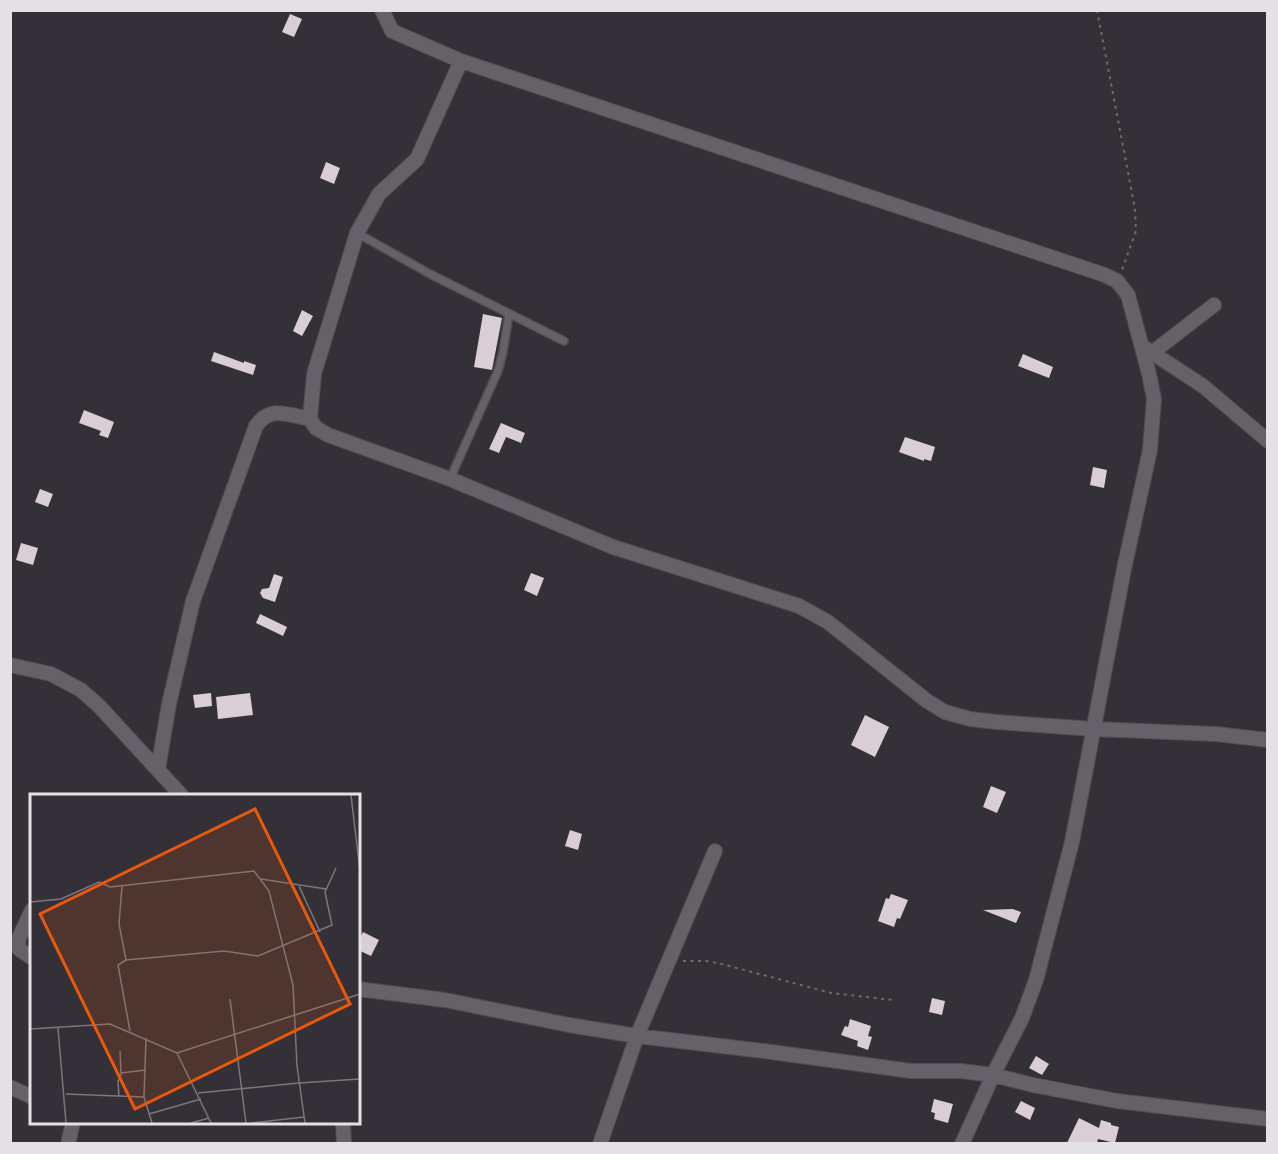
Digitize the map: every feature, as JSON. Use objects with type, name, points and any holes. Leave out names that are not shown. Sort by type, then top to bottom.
[{"type":"street","points":[[382,10],[392,31],[461,61],[1094,271],[1117,280],[1128,295],[1147,349],[1154,399],[1150,450],[1124,569],[1072,842],[1036,980],[1022,1018],[962,1143]]},
{"type":"street","points":[[461,61],[417,159],[378,194],[357,233],[314,374],[310,419],[316,428],[328,435],[450,479],[613,547],[799,606],[828,622],[927,700],[945,711],[970,719],[996,722],[1216,734],[1268,740]]},
{"type":"street","points":[[1147,349],[1214,305]]},
{"type":"street","points":[[1147,349],[1203,386],[1268,441]]},
{"type":"street","points":[[158,769],[169,704],[193,601],[256,426],[265,415],[272,413],[310,419]]},
{"type":"street","points":[[10,665],[51,674],[81,690],[99,706],[181,794]]},
{"type":"street","points":[[600,1143],[637,1036],[715,851]]},
{"type":"street","points":[[28,957],[19,949],[18,940],[30,914]]},
{"type":"street","points":[[10,959],[28,957]]},
{"type":"street","points":[[360,989],[445,1000],[568,1025],[637,1036],[911,1071],[961,1071],[993,1075],[1117,1101],[1268,1119]]},
{"type":"street","points":[[10,1087],[30,1096]]},
{"type":"street","points":[[68,1143],[73,1124]]},
{"type":"street","points":[[343,1124],[344,1143]]},
{"type":"lane","points":[[357,233],[564,341]]},
{"type":"lane","points":[[450,479],[498,370],[509,314]]},
{"type":"path","points":[[1097,10],[1135,209],[1136,231],[1117,280]]},
{"type":"path","points":[[668,962],[706,960],[831,993],[892,1000]]},
{"type":"building","points":[[290,14],[302,19],[294,37],[282,32]]},
{"type":"building","points":[[326,162],[340,168],[334,184],[320,178]]},
{"type":"building","points":[[302,310],[313,316],[302,336],[293,331]]},
{"type":"building","points":[[483,314],[502,318],[492,370],[474,367]]},
{"type":"building","points":[[214,352],[256,365],[253,375],[211,361]]},
{"type":"building","points":[[1023,354],[1053,367],[1049,378],[1018,366]]},
{"type":"building","points":[[84,410],[114,422],[108,438],[99,435],[101,431],[79,423]]},
{"type":"building","points":[[501,423],[525,433],[521,443],[506,437],[499,453],[489,449]]},
{"type":"building","points":[[905,437],[935,447],[931,461],[924,459],[924,461],[899,452]]},
{"type":"building","points":[[1093,467],[1107,470],[1104,488],[1090,485]]},
{"type":"building","points":[[40,489],[53,494],[48,507],[35,502]]},
{"type":"building","points":[[21,543],[38,548],[33,565],[16,560]]},
{"type":"building","points":[[531,573],[544,578],[537,596],[524,590]]},
{"type":"building","points":[[274,574],[283,577],[275,602],[263,598],[260,593],[262,589],[269,588]]},
{"type":"building","points":[[260,614],[287,627],[283,636],[256,623]]},
{"type":"building","points":[[211,693],[212,706],[195,708],[193,695]]},
{"type":"building","points":[[250,693],[253,715],[218,719],[216,697]]},
{"type":"building","points":[[865,715],[889,727],[875,757],[851,745]]},
{"type":"building","points":[[991,786],[1006,792],[997,813],[983,807]]},
{"type":"building","points":[[570,830],[582,834],[578,850],[565,846]]},
{"type":"building","points":[[891,894],[908,900],[894,927],[878,921],[886,898],[889,899]]},
{"type":"building","points":[[1013,909],[1021,912],[1016,923],[983,910]]},
{"type":"building","points":[[363,932],[379,940],[371,956],[360,951],[360,938]]},
{"type":"building","points":[[932,998],[945,1001],[942,1015],[929,1012]]},
{"type":"building","points":[[850,1019],[871,1026],[868,1036],[872,1037],[868,1050],[857,1046],[858,1041],[841,1035],[845,1026],[848,1027]]},
{"type":"building","points":[[1036,1056],[1049,1064],[1042,1075],[1029,1068]]},
{"type":"building","points":[[934,1099],[953,1104],[948,1123],[934,1119],[935,1113],[931,1112]]},
{"type":"building","points":[[1021,1101],[1035,1108],[1030,1120],[1015,1112]]},
{"type":"building","points":[[1079,1118],[1099,1128],[1101,1120],[1119,1127],[1115,1143],[1098,1139],[1097,1143],[1067,1143]]}]
